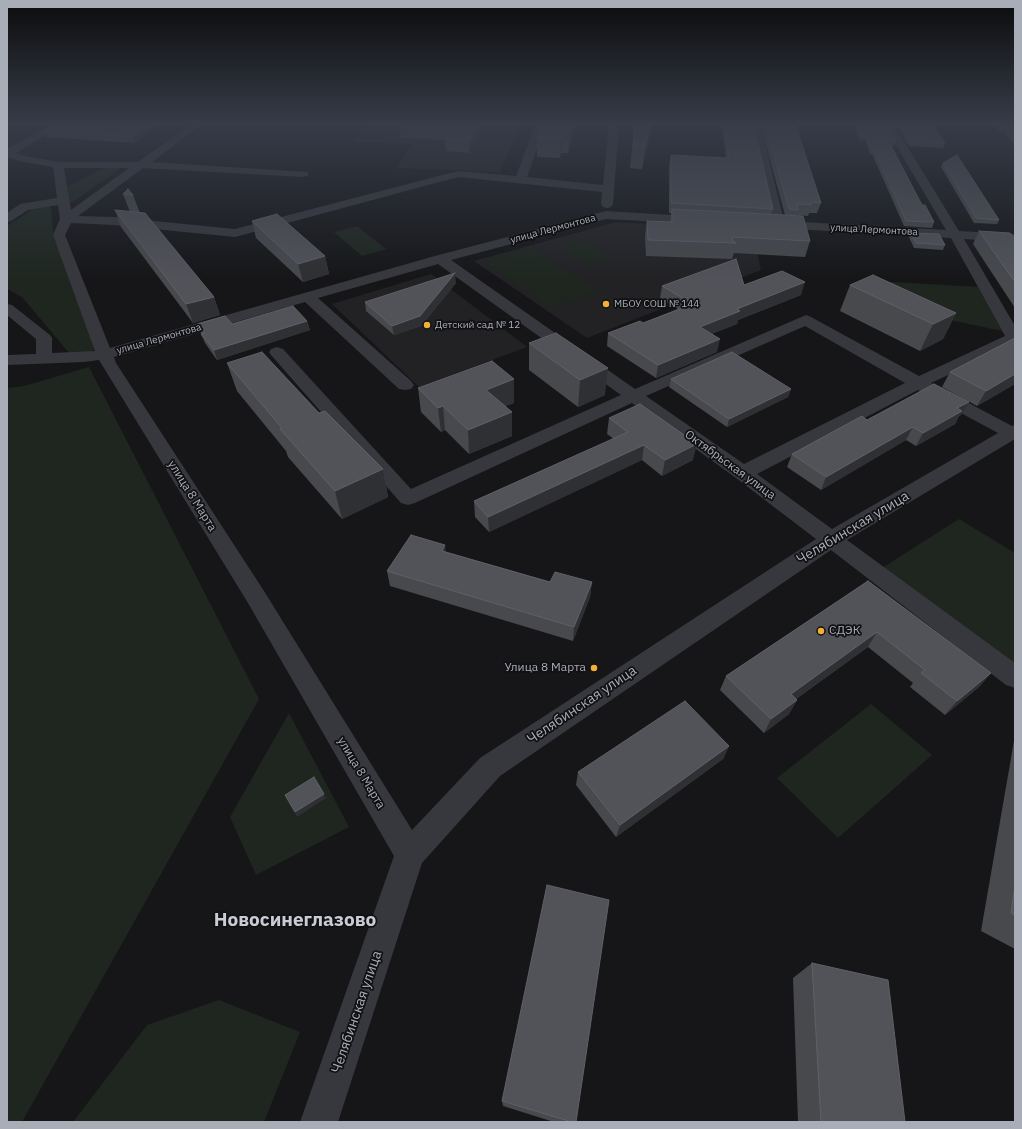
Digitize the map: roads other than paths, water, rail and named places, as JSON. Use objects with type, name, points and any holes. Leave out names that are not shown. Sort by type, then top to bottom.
[{"type":"street","name":"улица 8 Марта","points":[[60,176],[66,219],[59,234],[108,363],[256,598],[410,854]]},
{"type":"street","points":[[66,219],[125,176]]},
{"type":"street","points":[[66,219],[114,221],[235,233],[452,176]]},
{"type":"street","points":[[475,176],[608,189]]},
{"type":"street","points":[[520,180],[522,176]]},
{"type":"street","points":[[606,215],[609,176]]},
{"type":"street","points":[[768,176],[779,224]]},
{"type":"street","points":[[743,473],[918,383],[1014,338],[920,176]]},
{"type":"street","points":[[7,218],[24,207],[63,200]]},
{"type":"street","name":"улица Лермонтова","points":[[7,360],[84,357],[105,354],[606,215],[716,221]]},
{"type":"street","name":"улица Лермонтова","points":[[763,223],[1015,238]]},
{"type":"street","name":"Октябрьская улица","points":[[440,260],[743,473],[830,540],[1015,677]]},
{"type":"street","points":[[308,297],[405,385]]},
{"type":"street","points":[[7,308],[44,338],[44,359]]},
{"type":"street","points":[[277,352],[408,498],[633,396],[806,320],[918,383],[1013,432]]},
{"type":"street","name":"Челябинская улица","points":[[319,1122],[410,854],[490,767],[830,540],[1013,432]]},
{"type":"place","name":"МБОУ СОШ № 144","points":[[606,304]]},
{"type":"place","name":"Детский сад № 12","points":[[427,325]]},
{"type":"place","name":"СДЭК","points":[[821,631]]},
{"type":"place","name":"Улица 8 Марта","points":[[594,668]]},
{"type":"district","name":"Новосинеглазово","points":[[295,921]]}]
